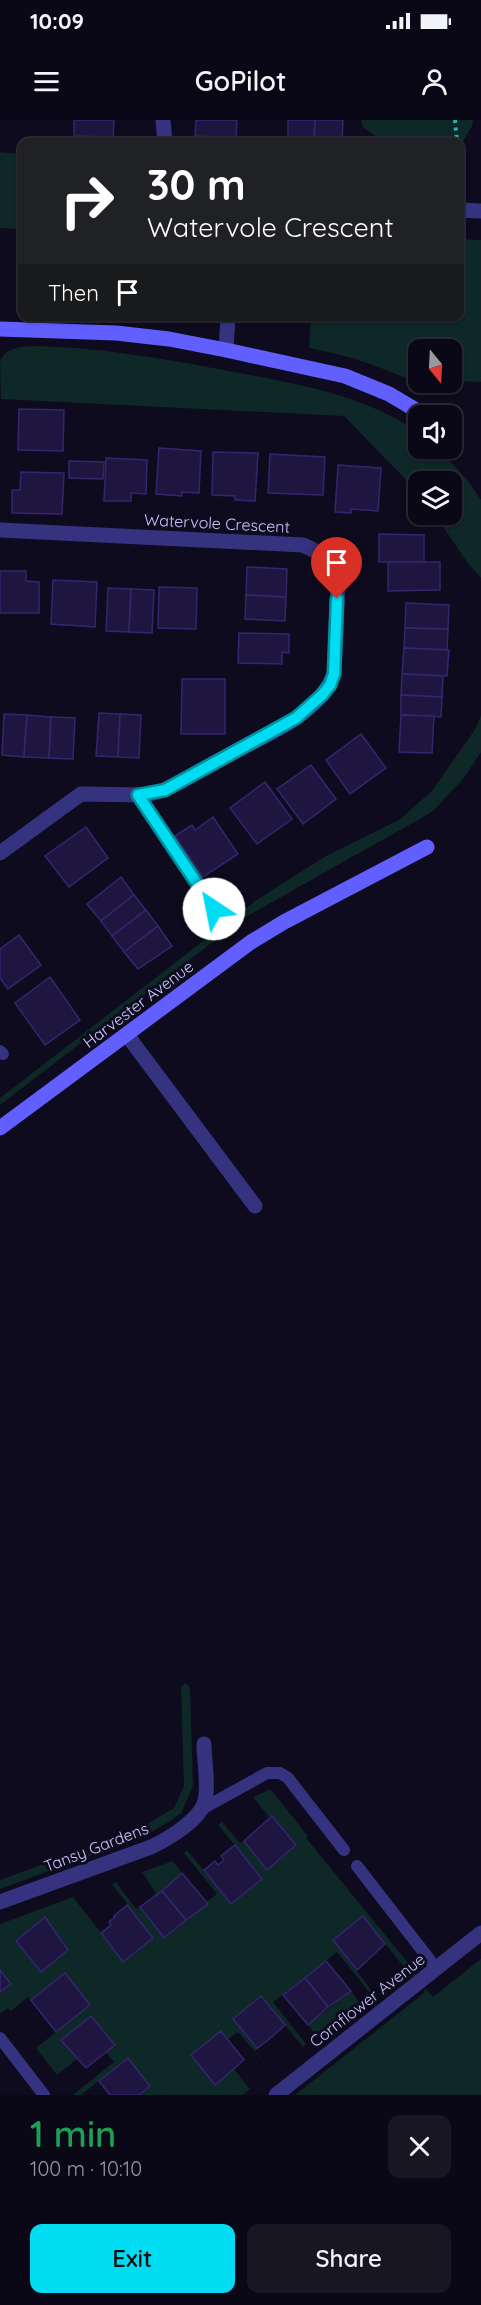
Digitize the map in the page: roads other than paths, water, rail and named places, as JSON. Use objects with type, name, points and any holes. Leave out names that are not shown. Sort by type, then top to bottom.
[{"type":"street","points":[[163,120],[165,138]]},
{"type":"street","points":[[464,210],[481,211]]},
{"type":"street","points":[[226,350],[228,321]]},
{"type":"street","points":[[0,329],[116,333],[169,339],[345,376],[389,394],[408,405]]},
{"type":"street","name":"Watervole Crescent","points":[[0,530],[303,545],[328,560],[338,582],[334,674],[330,685],[322,695],[296,718],[165,790],[138,795],[81,794],[0,853]]},
{"type":"street","name":"Harvester Avenue","points":[[0,1128],[251,942],[284,922],[427,847]]},
{"type":"street","points":[[127,1035],[255,1206]]},
{"type":"street","points":[[202,1809],[206,1794],[204,1744]]},
{"type":"street","name":"Tansy Gardens","points":[[0,1902],[164,1841],[202,1809]]},
{"type":"street","name":"Cornflower Avenue","points":[[276,2095],[481,1933]]},
{"type":"lane","points":[[138,795],[214,909]]},
{"type":"lane","points":[[202,1809],[267,1773],[280,1773],[288,1779],[344,1850]]},
{"type":"lane","points":[[357,1866],[436,1968]]},
{"type":"lane","points":[[0,2038],[44,2095]]}]
